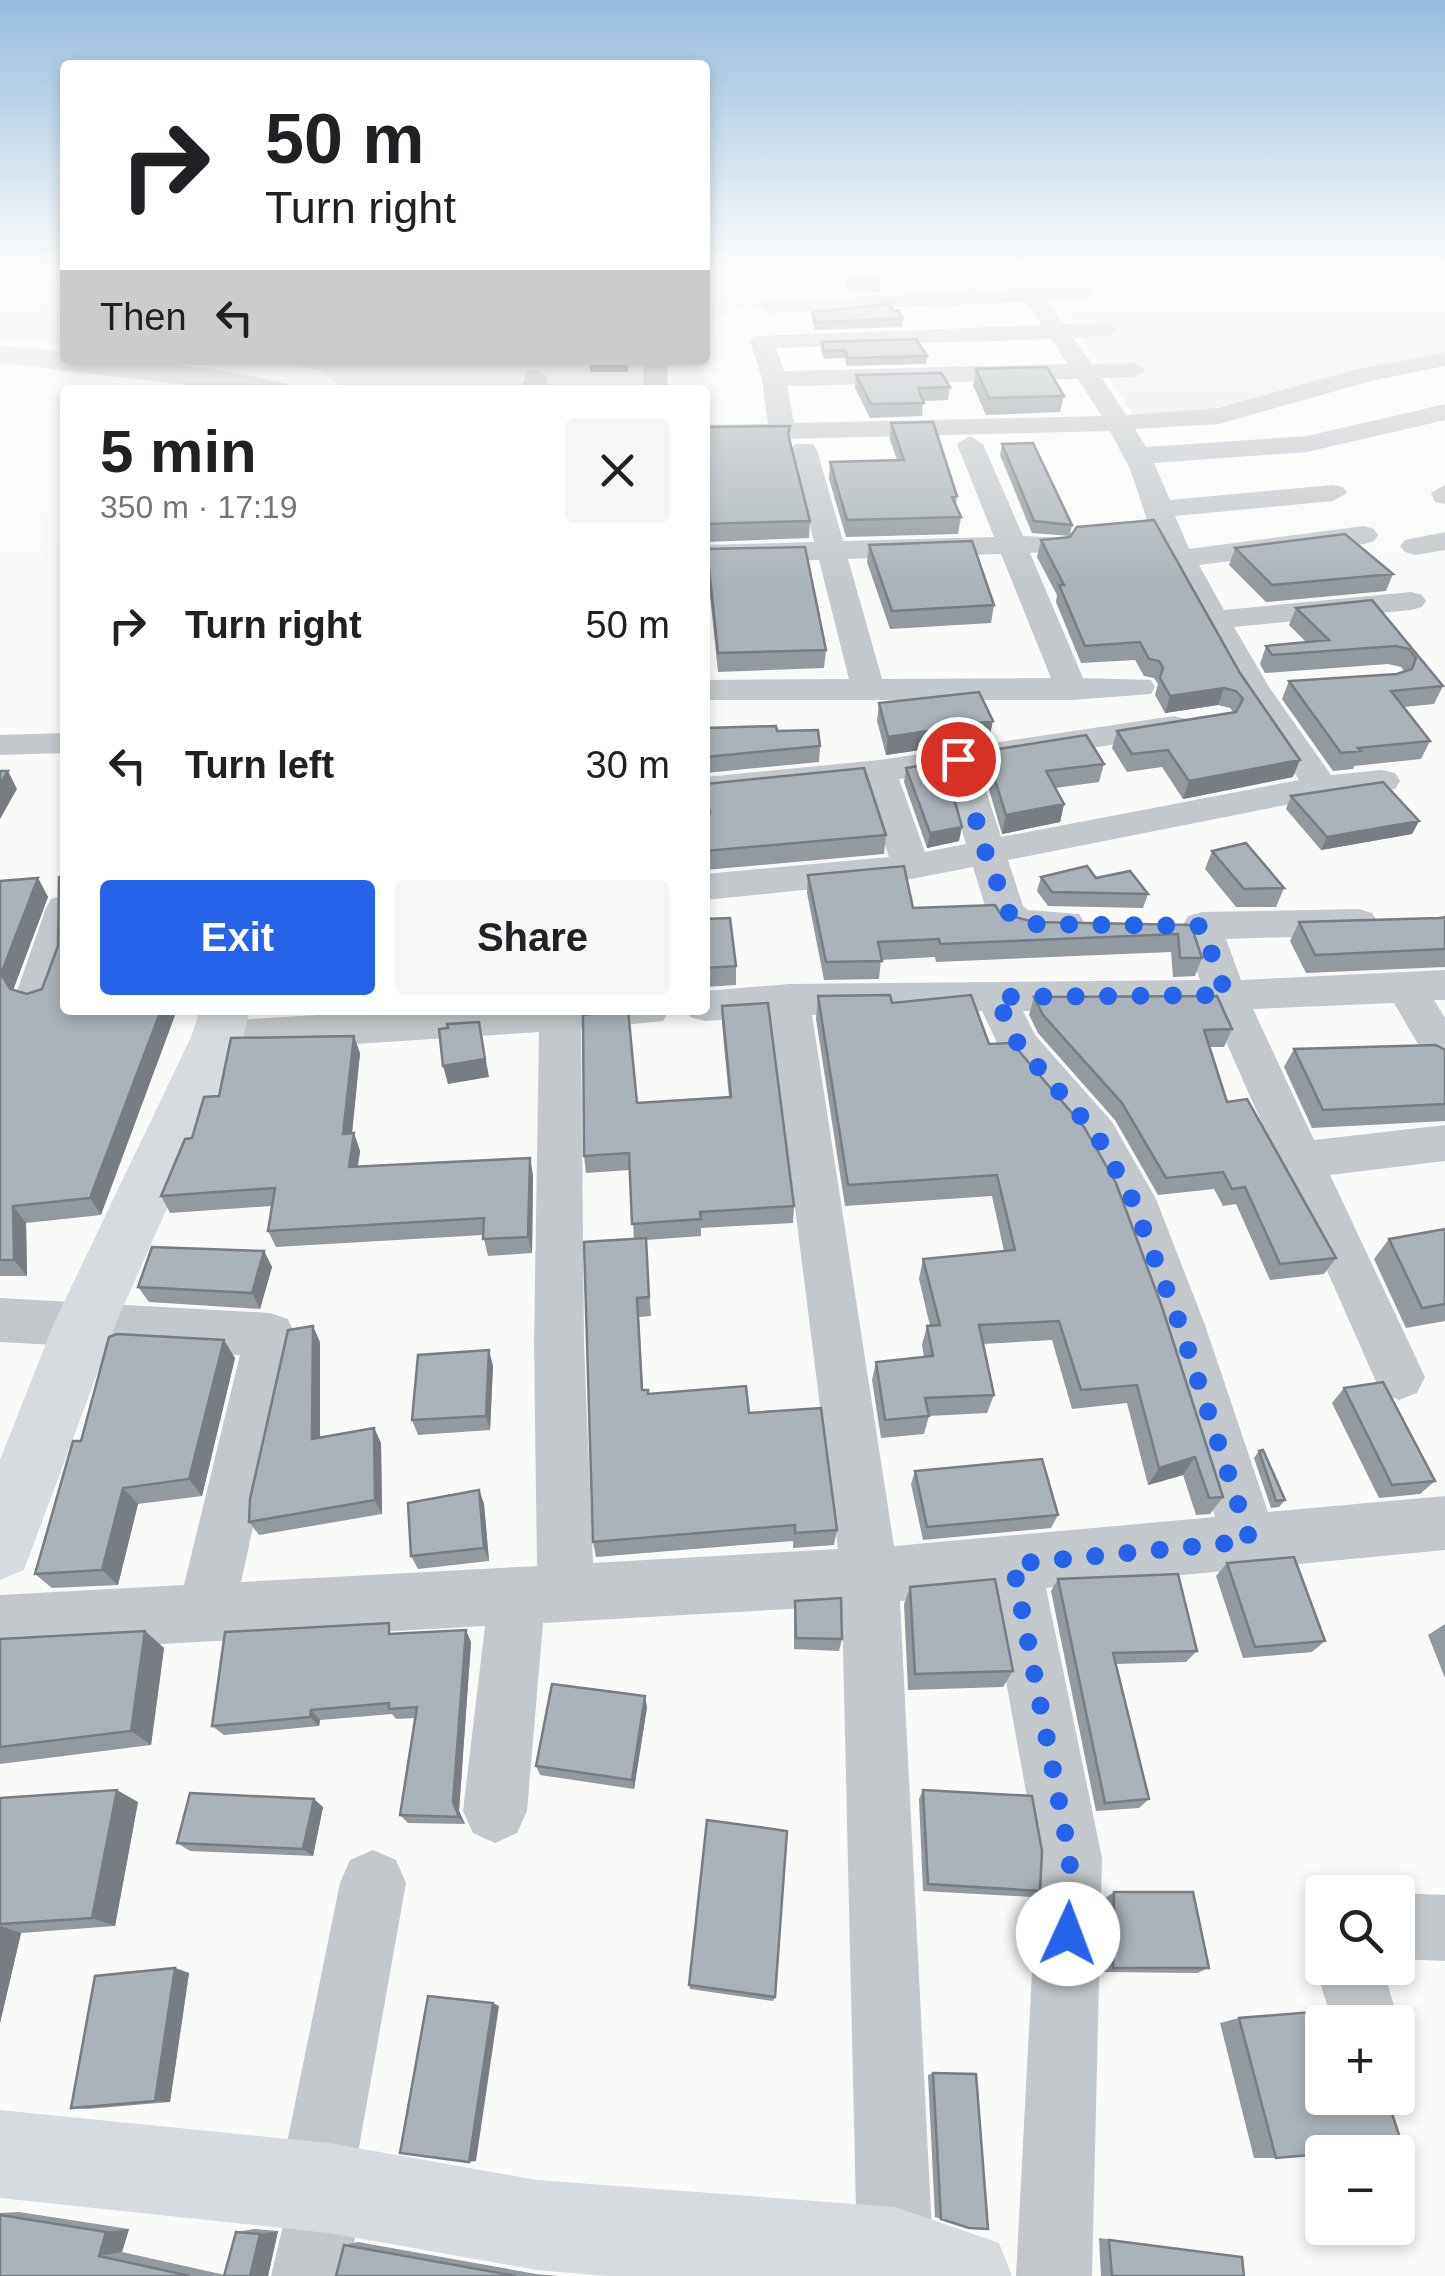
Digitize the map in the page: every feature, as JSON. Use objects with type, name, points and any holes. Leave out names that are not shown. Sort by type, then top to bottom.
[{"type":"main road","points":[[97,375],[181,385]]},
{"type":"main road","points":[[196,375],[251,385]]},
{"type":"main road","points":[[0,1546],[85,1322],[221,1024]]},
{"type":"main road","points":[[0,2154],[322,2188],[537,2225],[917,2268]]},
{"type":"street","points":[[763,375],[783,438],[831,549],[869,692]]},
{"type":"street","points":[[763,385],[1005,375]]},
{"type":"street","points":[[1086,375],[1117,422],[1160,510],[1165,532],[1214,620],[1253,688],[1320,787]]},
{"type":"street","points":[[710,433],[783,438],[1219,416],[1363,375]]},
{"type":"street","points":[[1134,456],[1307,444],[1445,412]]},
{"type":"street","points":[[970,444],[1072,690]]},
{"type":"street","points":[[1160,510],[1334,493]]},
{"type":"street","points":[[1180,559],[1364,535]]},
{"type":"street","points":[[1415,546],[1445,541]]},
{"type":"street","points":[[710,554],[1056,544]]},
{"type":"street","points":[[1214,620],[1411,601]]},
{"type":"street","points":[[1253,688],[1292,686]]},
{"type":"street","points":[[710,690],[869,692],[1138,687]]},
{"type":"street","points":[[710,788],[879,771],[1199,722]]},
{"type":"street","points":[[0,745],[60,743]]},
{"type":"street","points":[[958,759],[986,854],[1011,918],[1028,924],[1106,925]]},
{"type":"street","points":[[879,771],[911,867]]},
{"type":"street","points":[[710,887],[911,867],[1320,787],[1382,781]]},
{"type":"street","points":[[1391,921],[1183,926],[1226,995],[1400,1377]]},
{"type":"street","points":[[37,994],[60,923]]},
{"type":"street","points":[[710,1006],[789,999],[1226,995],[1426,986],[1445,1054]]},
{"type":"street","points":[[996,997],[1018,1044],[1096,1134],[1132,1199],[1180,1325],[1250,1541]]},
{"type":"street","points":[[789,999],[870,1576],[917,2268]]},
{"type":"street","points":[[221,1024],[585,1015]]},
{"type":"street","points":[[495,1812],[541,1594],[559,1342],[560,1017]]},
{"type":"street","points":[[1302,1160],[1445,1143]]},
{"type":"street","points":[[0,1320],[85,1322],[270,1336],[206,1612]]},
{"type":"street","points":[[0,1624],[870,1576],[1445,1524]]},
{"type":"street","points":[[1013,1564],[1070,1858],[1054,2276]]},
{"type":"street","points":[[309,2276],[374,1884]]},
{"type":"street","points":[[1415,1927],[1445,1928]]},
{"type":"shaded area","points":[[327,375],[659,375],[657,385],[340,385]]},
{"type":"shaded area","points":[[1107,375],[1360,375],[1140,425]]},
{"type":"building","points":[[856,375],[942,375],[950,387],[918,388],[924,403],[871,404]]},
{"type":"building","points":[[979,375],[1052,375],[1064,396],[989,398]]},
{"type":"building","points":[[933,422],[961,517],[847,520],[830,462],[904,460],[891,423]]},
{"type":"building","points":[[790,426],[788,434],[810,521],[710,524],[710,427]]},
{"type":"building","points":[[1033,443],[1072,525],[1034,521],[1002,444]]},
{"type":"building","points":[[1154,520],[1240,673],[1300,760],[1189,781],[1168,750],[1132,754],[1117,731],[1236,712],[1243,699],[1236,691],[1224,688],[1170,696],[1160,678],[1163,668],[1159,661],[1149,659],[1140,642],[1085,646],[1059,585],[1064,585],[1041,540],[1070,537],[1077,527]]},
{"type":"building","points":[[1345,534],[1393,574],[1272,585],[1235,548]]},
{"type":"building","points":[[972,541],[994,605],[892,611],[869,545]]},
{"type":"building","points":[[805,547],[826,650],[718,653],[710,549]]},
{"type":"building","points":[[1372,600],[1443,686],[1391,691],[1430,741],[1341,753],[1289,681],[1397,674],[1412,669],[1416,658],[1409,649],[1396,646],[1272,655],[1266,646],[1329,640],[1296,608]]},
{"type":"building","points":[[979,692],[993,721],[888,737],[879,703]]},
{"type":"building","points":[[776,726],[777,731],[818,730],[820,746],[710,757],[710,728]]},
{"type":"building","points":[[1086,735],[1104,764],[1046,771],[1064,804],[1006,815],[986,751]]},
{"type":"building","points":[[944,762],[962,827],[930,833],[906,768]]},
{"type":"building","points":[[864,768],[886,835],[710,851],[710,783]]},
{"type":"building","points":[[1383,782],[1419,821],[1327,837],[1291,796]]},
{"type":"building","points":[[1246,843],[1284,888],[1244,889],[1212,851]]},
{"type":"building","points":[[904,866],[913,908],[995,905],[1000,913],[1034,922],[1191,925],[1202,958],[1180,958],[1178,934],[940,944],[939,939],[878,942],[882,961],[826,962],[808,875]]},
{"type":"building","points":[[1087,866],[1096,878],[1130,871],[1148,894],[1052,892],[1041,877]]},
{"type":"building","points":[[59,877],[60,1015],[159,1015],[90,1198],[13,1206],[14,1260],[0,1260],[0,881],[38,878],[1,974],[10,989],[27,994],[42,989],[58,946]]},
{"type":"building","points":[[1445,917],[1445,949],[1315,955],[1299,922],[1439,918]]},
{"type":"building","points":[[730,918],[736,966],[710,968],[710,919]]},
{"type":"building","points":[[890,995],[892,1003],[971,995],[989,1044],[1012,1043],[1084,1127],[1116,1183],[1162,1307],[1223,1497],[1209,1498],[1195,1457],[1159,1468],[1137,1385],[1081,1390],[1059,1321],[979,1325],[994,1395],[925,1398],[929,1416],[885,1420],[876,1362],[933,1356],[927,1326],[940,1325],[923,1259],[1015,1250],[997,1175],[848,1185],[818,996]]},
{"type":"building","points":[[1217,996],[1232,1029],[1204,1030],[1227,1102],[1247,1099],[1336,1258],[1280,1264],[1245,1187],[1232,1189],[1223,1172],[1166,1178],[1122,1103],[1043,1015],[1034,997]]},
{"type":"building","points":[[768,1003],[794,1206],[700,1212],[701,1219],[632,1224],[629,1153],[584,1156],[583,1015],[628,1015],[637,1103],[731,1097],[722,1006]]},
{"type":"building","points":[[479,1022],[485,1059],[443,1066],[439,1029],[448,1028],[447,1024]]},
{"type":"building","points":[[354,1036],[343,1134],[354,1133],[349,1167],[530,1158],[528,1237],[483,1239],[484,1218],[268,1231],[275,1188],[161,1196],[185,1139],[192,1138],[204,1097],[219,1096],[231,1038]]},
{"type":"building","points":[[1436,1045],[1445,1050],[1445,1104],[1323,1110],[1294,1049]]},
{"type":"building","points":[[1445,1229],[1445,1304],[1422,1308],[1389,1239]]},
{"type":"building","points":[[646,1238],[649,1297],[637,1298],[642,1390],[648,1390],[648,1394],[746,1386],[749,1413],[821,1408],[837,1530],[795,1533],[795,1525],[593,1542],[584,1242]]},
{"type":"building","points":[[152,1247],[264,1251],[252,1293],[138,1287]]},
{"type":"building","points":[[313,1326],[312,1439],[374,1428],[375,1500],[249,1522],[250,1499],[288,1330]]},
{"type":"building","points":[[117,1334],[224,1340],[189,1479],[123,1488],[102,1570],[35,1574],[73,1441],[81,1441],[109,1337]]},
{"type":"building","points":[[489,1350],[486,1416],[412,1420],[418,1355]]},
{"type":"building","points":[[1383,1382],[1435,1481],[1392,1485],[1344,1388]]},
{"type":"building","points":[[1263,1450],[1285,1500],[1276,1501],[1259,1451]]},
{"type":"building","points":[[1042,1459],[1058,1515],[927,1527],[915,1471]]},
{"type":"building","points":[[479,1490],[484,1548],[411,1556],[408,1503]]},
{"type":"building","points":[[1294,1557],[1325,1641],[1255,1647],[1227,1563]]},
{"type":"building","points":[[1178,1574],[1197,1651],[1113,1653],[1149,1799],[1105,1803],[1058,1579]]},
{"type":"building","points":[[995,1579],[1013,1671],[915,1674],[910,1587]]},
{"type":"building","points":[[841,1598],[842,1639],[796,1638],[795,1601]]},
{"type":"building","points":[[389,1623],[389,1634],[466,1630],[453,1802],[459,1817],[400,1815],[417,1707],[389,1709],[389,1703],[311,1710],[310,1717],[212,1726],[225,1632]]},
{"type":"building","points":[[145,1631],[131,1731],[0,1747],[0,1639]]},
{"type":"building","points":[[552,1684],[645,1696],[632,1780],[536,1766]]},
{"type":"building","points":[[117,1790],[92,1918],[0,1924],[0,1798]]},
{"type":"building","points":[[923,1790],[1032,1796],[1042,1851],[1040,1891],[928,1884]]},
{"type":"building","points":[[190,1793],[314,1799],[303,1849],[177,1843]]},
{"type":"building","points":[[707,1820],[787,1831],[775,1997],[689,1985]]},
{"type":"building","points":[[1114,1892],[1193,1892],[1209,1968],[1113,1968]]},
{"type":"building","points":[[175,1968],[155,2101],[71,2108],[95,1976]]},
{"type":"building","points":[[428,1996],[493,2003],[469,2162],[400,2153]]},
{"type":"building","points":[[1305,2013],[1305,2115],[1393,2115],[1399,2135],[1305,2135],[1305,2155],[1276,2158],[1239,2018]]},
{"type":"building","points":[[933,2073],[976,2074],[988,2229],[941,2219]]},
{"type":"building","points":[[0,2215],[106,2232],[99,2256],[190,2276],[0,2276]]},
{"type":"building","points":[[236,2232],[260,2234],[250,2276],[224,2276]]},
{"type":"building","points":[[1109,2240],[1242,2257],[1244,2276],[1112,2276]]},
{"type":"building","points":[[344,2245],[516,2276],[336,2276]]},
{"type":"route","points":[[958,759],[986,854],[1011,918],[1028,924],[1202,926],[1226,995],[996,997],[1018,1044],[1096,1134],[1132,1199],[1180,1325],[1250,1541],[1013,1564],[1070,1858],[1068,1934]]}]
